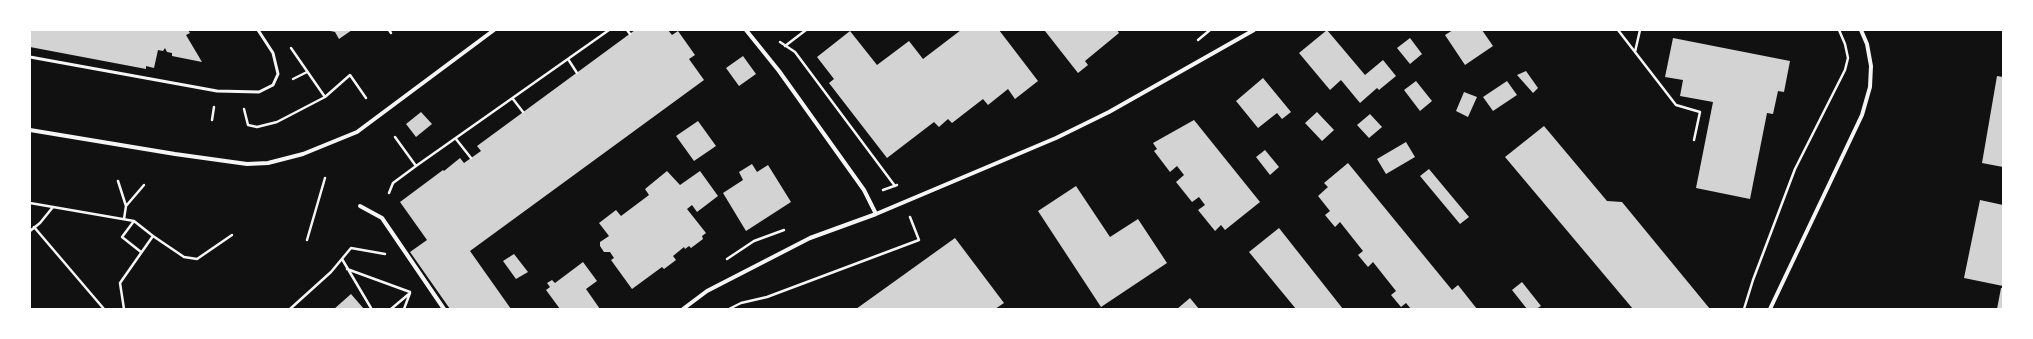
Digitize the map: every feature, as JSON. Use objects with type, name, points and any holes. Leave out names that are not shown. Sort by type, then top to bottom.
[{"type":"street","points":[[30,130],[189,156],[247,164],[268,163],[303,154],[357,132],[494,30]]},
{"type":"street","points":[[746,30],[779,71],[864,190],[876,214]]},
{"type":"street","points":[[682,309],[707,292],[810,238],[876,214],[1063,135],[1109,112],[1254,30]]},
{"type":"street","points":[[1770,309],[1862,115],[1870,87],[1871,66],[1867,44],[1861,30]]},
{"type":"street","points":[[360,206],[382,218],[444,309]]},
{"type":"lane","points":[[30,57],[217,91],[259,92],[273,85],[278,74],[273,53],[258,30]]},
{"type":"path","points":[[388,30],[391,33]]},
{"type":"path","points":[[389,193],[394,182],[609,30]]},
{"type":"path","points":[[627,30],[630,34]]},
{"type":"path","points":[[785,46],[806,30]]},
{"type":"path","points":[[1618,30],[1676,105],[1700,112],[1694,140]]},
{"type":"path","points":[[1635,52],[1640,30]]},
{"type":"path","points":[[1744,309],[1753,280],[1795,169],[1845,70],[1848,58],[1845,44],[1839,30]]},
{"type":"path","points":[[729,309],[741,303],[767,297],[919,240],[905,202],[894,185],[796,52],[779,42]]},
{"type":"path","points":[[291,48],[325,97]]},
{"type":"path","points":[[568,59],[577,73]]},
{"type":"path","points":[[244,108],[248,125],[256,127],[277,122],[325,97],[350,75],[366,98]]},
{"type":"path","points":[[513,99],[523,112]]},
{"type":"path","points":[[212,120],[214,107]]},
{"type":"path","points":[[395,136],[416,166]]},
{"type":"path","points":[[456,139],[471,158]]},
{"type":"path","points":[[307,240],[325,178]]},
{"type":"path","points":[[118,181],[126,206],[124,219]]},
{"type":"path","points":[[126,206],[144,185]]},
{"type":"path","points":[[30,202],[134,221],[184,257],[196,259],[232,235]]},
{"type":"path","points":[[30,231],[54,207]]},
{"type":"path","points":[[134,221],[122,237],[141,252]]},
{"type":"path","points":[[34,227],[104,309]]},
{"type":"path","points":[[124,309],[120,283],[153,236]]},
{"type":"path","points":[[290,309],[331,272],[351,248],[384,254],[388,260]]},
{"type":"path","points":[[342,259],[371,308]]},
{"type":"path","points":[[347,269],[410,292]]},
{"type":"path","points":[[406,286],[414,298]]},
{"type":"path","points":[[391,309],[410,292]]},
{"type":"path","points":[[404,309],[410,292]]},
{"type":"building","points":[[30,30],[188,30],[190,33],[186,35],[202,62],[172,56],[172,53],[167,52],[165,48],[163,51],[158,50],[154,68],[146,66],[146,69],[30,47]]},
{"type":"building","points":[[326,30],[352,30],[339,39],[335,32]]},
{"type":"building","points":[[635,30],[668,30],[672,35],[678,31],[695,55],[689,59],[704,80],[470,251],[511,309],[450,309],[410,252],[427,240],[400,202],[460,158],[464,163],[481,151],[477,146]]},
{"type":"building","points":[[961,30],[999,30],[1038,81],[1015,99],[1008,89],[988,105],[983,99],[952,123],[948,119],[939,127],[934,122],[887,158],[829,83],[834,79],[817,57],[850,31],[877,65],[909,41],[923,59]]},
{"type":"building","points":[[1117,30],[1119,33],[1085,61],[1088,65],[1078,73],[1045,31]]},
{"type":"building","points":[[1327,30],[1365,75],[1383,60],[1396,76],[1379,90],[1377,88],[1360,103],[1341,80],[1330,90],[1299,53]]},
{"type":"building","points":[[1453,30],[1482,30],[1493,46],[1465,65],[1445,35]]},
{"type":"building","points":[[1410,38],[1422,54],[1410,64],[1397,48]]},
{"type":"building","points":[[1673,38],[1790,61],[1784,92],[1778,91],[1773,114],[1767,113],[1750,199],[1696,188],[1713,102],[1680,96],[1683,80],[1665,77]]},
{"type":"building","points":[[743,56],[756,74],[739,86],[726,68]]},
{"type":"building","points":[[1526,71],[1538,88],[1533,93],[1517,75]]},
{"type":"building","points":[[1997,76],[2003,77],[2003,167],[1982,163]]},
{"type":"building","points":[[1263,78],[1291,112],[1282,119],[1277,113],[1258,128],[1236,101]]},
{"type":"building","points":[[1416,81],[1432,101],[1420,111],[1404,90]]},
{"type":"building","points":[[1507,81],[1517,95],[1493,111],[1483,97]]},
{"type":"building","points":[[1464,92],[1477,97],[1468,117],[1456,111]]},
{"type":"building","points":[[421,112],[432,124],[416,137],[406,124]]},
{"type":"building","points":[[1317,112],[1334,130],[1322,141],[1305,123]]},
{"type":"building","points":[[1370,114],[1382,127],[1369,138],[1357,125]]},
{"type":"building","points":[[1194,120],[1260,202],[1225,230],[1221,225],[1215,231],[1198,210],[1205,205],[1199,197],[1192,202],[1176,182],[1184,175],[1177,166],[1170,172],[1154,151],[1157,149],[1153,143]]},
{"type":"building","points":[[698,121],[716,146],[694,161],[676,136]]},
{"type":"building","points":[[1544,126],[1607,201],[1622,202],[1710,309],[1633,309],[1505,157]]},
{"type":"building","points":[[1406,142],[1415,157],[1386,174],[1377,159]]},
{"type":"building","points":[[1265,150],[1279,167],[1270,175],[1256,157]]},
{"type":"building","points":[[1348,163],[1452,290],[1458,285],[1477,309],[1411,309],[1406,303],[1401,307],[1391,295],[1396,291],[1373,262],[1368,267],[1358,255],[1363,251],[1340,222],[1335,227],[1325,215],[1330,211],[1318,196],[1328,187],[1324,183]]},
{"type":"building","points":[[752,164],[757,172],[768,165],[791,202],[746,231],[723,193],[743,180],[739,172]]},
{"type":"building","points":[[1429,169],[1469,217],[1460,224],[1420,176]]},
{"type":"building","points":[[667,171],[680,185],[700,171],[718,196],[697,212],[692,205],[687,209],[706,233],[702,236],[703,239],[691,248],[689,246],[685,249],[684,247],[673,256],[676,260],[664,269],[662,267],[632,289],[611,260],[614,258],[610,252],[604,252],[600,246],[600,242],[609,236],[599,223],[616,210],[621,216],[649,195],[645,189]]},
{"type":"building","points":[[1076,186],[1110,237],[1138,219],[1167,263],[1101,307],[1038,211]]},
{"type":"building","points":[[1980,200],[2003,205],[2003,286],[1964,278]]},
{"type":"building","points":[[1279,228],[1343,309],[1296,309],[1249,252]]},
{"type":"building","points":[[955,238],[1004,303],[995,309],[856,309]]},
{"type":"building","points":[[514,254],[528,272],[516,279],[503,261]]},
{"type":"building","points":[[583,262],[597,281],[586,289],[600,309],[560,309],[546,290],[550,287],[547,283],[552,280],[555,283]]},
{"type":"building","points":[[1522,282],[1541,306],[1536,309],[1527,309],[1512,290]]},
{"type":"building","points":[[2001,288],[2003,288],[2003,309],[1997,309]]},
{"type":"building","points":[[351,294],[364,309],[334,309]]},
{"type":"building","points":[[1190,298],[1199,309],[1177,309]]}]
